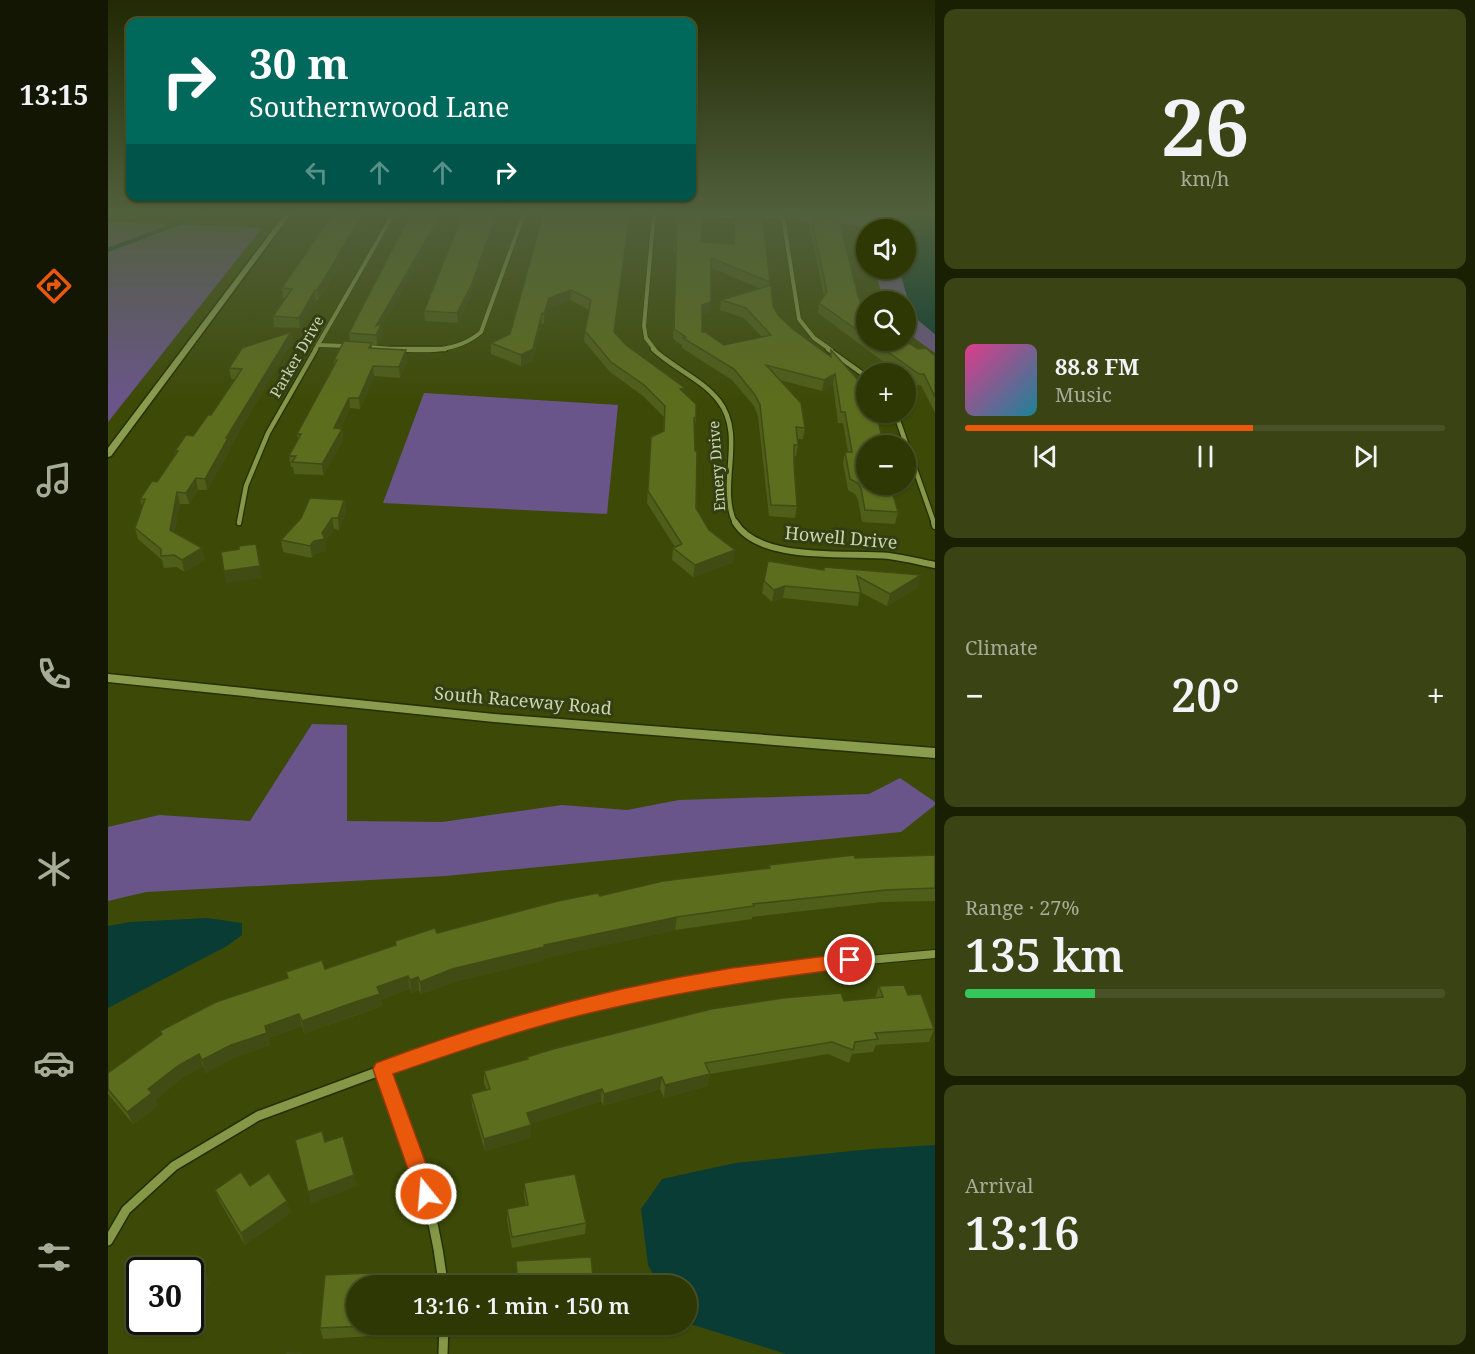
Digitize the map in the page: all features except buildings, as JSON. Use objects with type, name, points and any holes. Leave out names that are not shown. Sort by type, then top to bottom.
[{"type":"street","points":[[108,454],[243,274]]},
{"type":"street","name":"Parker Drive","points":[[239,523],[246,486],[268,433],[359,274]]},
{"type":"street","points":[[318,345],[438,349],[470,342],[481,332],[502,274]]},
{"type":"street","name":"Emery Drive","points":[[649,274],[645,338],[662,357],[715,396],[726,412],[729,427],[732,514],[734,523],[746,535]]},
{"type":"street","points":[[792,274],[799,319],[814,338],[856,369]]},
{"type":"street","points":[[899,423],[935,526]]},
{"type":"street","name":"Howell Drive","points":[[746,535],[781,548],[890,556],[935,565]]},
{"type":"street","name":"South Raceway Road","points":[[108,678],[494,718],[935,753]]},
{"type":"street","points":[[108,1241],[126,1210],[174,1166],[258,1116],[382,1069],[518,1024],[671,987],[790,967],[935,954]]},
{"type":"street","points":[[382,1069],[421,1173],[432,1214],[441,1275]]},
{"type":"street","points":[[443,1354],[444,1335]]},
{"type":"shaded area","points":[[108,274],[225,274],[108,422]]},
{"type":"shaded area","points":[[877,279],[902,279],[906,291],[881,291]]},
{"type":"shaded area","points":[[916,318],[935,334],[935,353],[916,339]]},
{"type":"shaded area","points":[[424,393],[618,405],[607,514],[383,503]]},
{"type":"shaded area","points":[[312,724],[347,725],[347,821],[442,822],[562,805],[627,810],[679,800],[869,794],[900,778],[935,802],[935,805],[901,832],[445,876],[146,892],[108,901],[108,827],[159,815],[250,821]]},
{"type":"water","points":[[916,274],[935,274],[935,334],[916,318],[916,291],[906,291],[902,279],[916,279]]},
{"type":"water","points":[[207,918],[242,923],[242,935],[227,946],[108,1008],[108,926],[130,922]]},
{"type":"water","points":[[935,1145],[935,1354],[786,1354],[697,1326],[697,1275],[654,1275],[648,1265],[641,1209],[662,1179],[735,1163]]},
{"type":"route","points":[[426,1194],[421,1173],[382,1069],[518,1024],[610,1000],[731,976],[850,960]]}]
